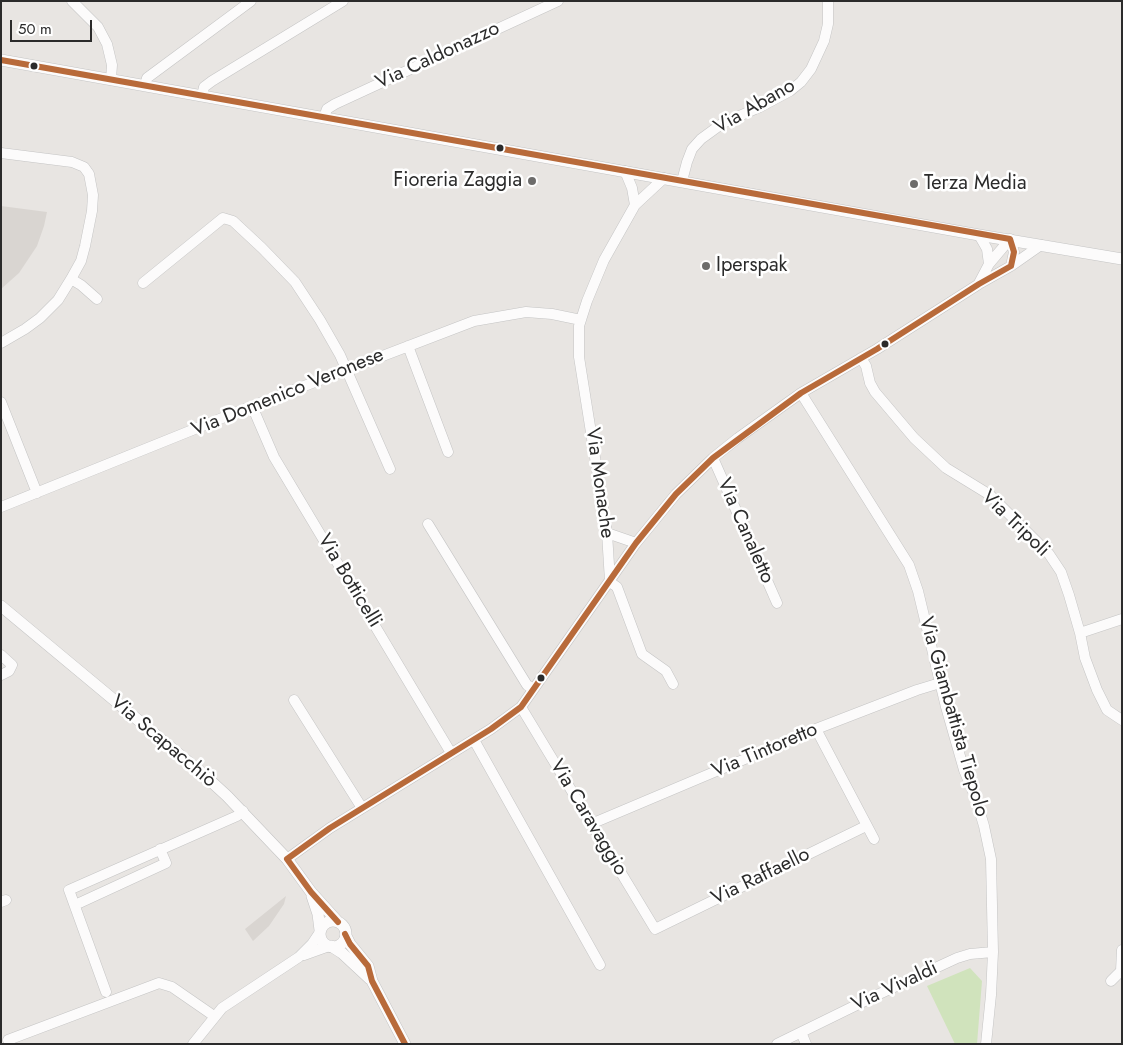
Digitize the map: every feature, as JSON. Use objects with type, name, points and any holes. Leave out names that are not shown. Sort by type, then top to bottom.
[{"type":"street","points":[[72,1],[98,27],[107,44],[112,65],[111,79]]},
{"type":"street","points":[[144,86],[147,78],[251,1]]},
{"type":"street","points":[[202,96],[204,87],[212,81],[343,1]]},
{"type":"street","name":"Via Caldonazzo","points":[[324,117],[327,109],[336,104],[558,1]]},
{"type":"street","name":"Via Abano","points":[[682,181],[692,150],[701,139],[722,123],[760,107],[790,91],[801,82],[811,69],[824,41],[828,24],[828,1]]},
{"type":"street","points":[[1,60],[1122,259]]},
{"type":"street","points":[[1,153],[72,162],[84,167],[89,174],[93,195],[92,211],[83,253],[71,280],[53,306],[40,318],[26,329],[1,343]]},
{"type":"street","points":[[625,171],[632,188],[635,205]]},
{"type":"street","name":"Via Monache","points":[[610,582],[607,533],[579,357],[579,326],[604,260],[635,205],[664,178]]},
{"type":"street","points":[[143,283],[223,218],[233,221],[294,282],[320,320],[340,355],[390,469]]},
{"type":"street","points":[[979,235],[987,249],[989,264]]},
{"type":"street","points":[[979,284],[989,264],[1010,239]]},
{"type":"street","points":[[1010,239],[1014,252],[1011,266]]},
{"type":"street","points":[[287,859],[330,828],[474,740],[521,707],[636,543],[676,494],[738,438],[801,393],[945,307],[1041,245]]},
{"type":"street","points":[[71,280],[81,285],[97,299]]},
{"type":"street","name":"Via Domenico Veronese","points":[[1,507],[252,406],[474,321],[526,312],[552,314],[581,320]]},
{"type":"street","points":[[408,346],[448,452]]},
{"type":"street","name":"Via Tripoli","points":[[861,358],[866,366],[870,383],[875,392],[914,438],[946,468],[990,495],[1049,554],[1061,572],[1080,633],[1085,658],[1097,690],[1107,710],[1122,720]]},
{"type":"street","name":"Via Giambattista Tiepolo","points":[[801,393],[909,565],[918,591],[940,683],[959,753],[976,799],[986,834],[990,859],[993,952],[986,1044]]},
{"type":"street","points":[[1,402],[36,493]]},
{"type":"street","name":"Via Botticelli","points":[[252,406],[274,457],[452,753]]},
{"type":"street","name":"Via Canaletto","points":[[714,458],[777,603]]},
{"type":"street","points":[[428,524],[527,685],[533,689]]},
{"type":"street","points":[[607,533],[636,543]]},
{"type":"street","points":[[610,582],[617,587],[642,654],[666,671],[673,684]]},
{"type":"street","name":"Via Scapacchiò","points":[[1,606],[203,774],[242,811],[287,859],[311,892],[344,929],[350,944],[368,966],[372,981],[405,1044]]},
{"type":"street","points":[[1080,633],[1122,619]]},
{"type":"street","points":[[1,655],[12,665],[9,671],[1,675]]},
{"type":"street","name":"Via Tintoretto","points":[[592,824],[816,729],[940,683]]},
{"type":"street","points":[[294,700],[362,808]]},
{"type":"street","name":"Via Caravaggio","points":[[521,707],[655,929]]},
{"type":"street","points":[[816,729],[874,839]]},
{"type":"street","points":[[474,740],[600,965]]},
{"type":"street","points":[[106,992],[69,890],[237,816],[242,811]]},
{"type":"street","name":"Via Raffaello","points":[[655,929],[866,826]]},
{"type":"street","points":[[75,905],[166,863],[160,849]]},
{"type":"street","name":"Via Scapacchiò","points":[[311,892],[318,914],[320,938],[346,956],[372,981]]},
{"type":"street","points":[[193,1044],[214,1016],[235,998],[299,957],[312,944],[327,922],[338,922]]},
{"type":"street","points":[[299,957],[339,944],[342,942],[345,934]]},
{"type":"street","points":[[1111,981],[1120,971],[1122,950]]},
{"type":"street","name":"Via Vivaldi","points":[[777,1044],[956,958],[970,954],[993,952]]},
{"type":"street","points":[[8,1040],[159,983],[172,987],[214,1016]]},
{"type":"street","points":[[801,1032],[806,1044]]},
{"type":"green space","points":[[970,968],[982,981],[977,1044],[955,1044],[927,986]]},
{"type":"shaded area","points":[[1,206],[47,212],[37,246],[19,273],[1,289]]},
{"type":"shaded area","points":[[286,896],[284,904],[269,926],[253,941],[245,929]]},
{"type":"transit line","points":[[1,60],[1010,239],[1014,252],[1011,266],[979,284],[877,349],[801,393],[713,458],[676,494],[636,543],[521,707],[491,729],[330,828],[287,859],[311,892],[338,922]]},
{"type":"transit line","points":[[345,934],[350,944],[368,966],[372,981],[405,1044]]},
{"type":"place","name":"Fioreria Zaggia","points":[[532,181]]},
{"type":"place","name":"Terza Media","points":[[914,184]]},
{"type":"place","name":"Iperspak","points":[[706,266]]}]
